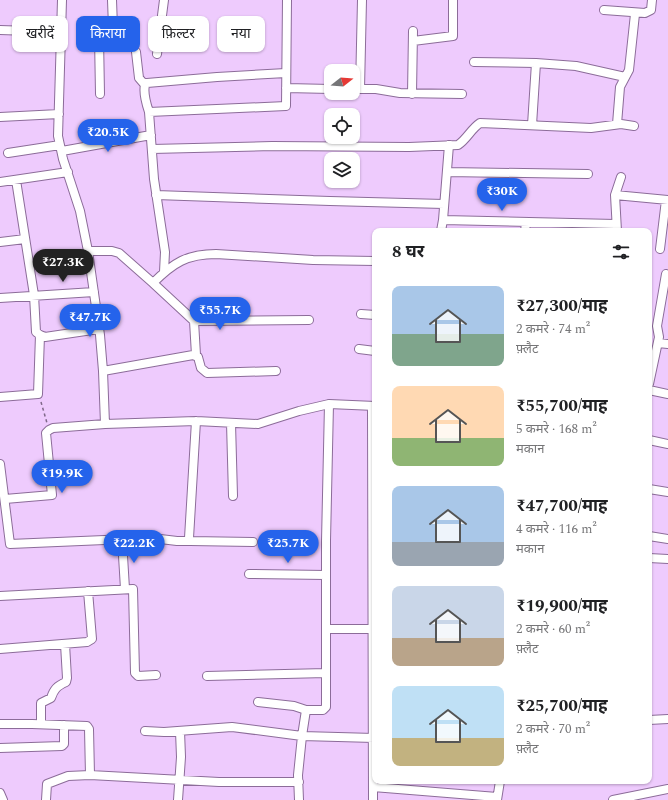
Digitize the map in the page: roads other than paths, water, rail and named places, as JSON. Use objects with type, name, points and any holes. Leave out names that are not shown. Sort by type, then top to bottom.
[{"type":"street","points":[[61,16],[62,0]]},
{"type":"street","points":[[100,94],[99,37],[103,31],[109,30],[113,27],[112,0]]},
{"type":"street","points":[[157,54],[164,0]]},
{"type":"street","points":[[149,112],[286,106],[287,0]]},
{"type":"street","points":[[358,64],[362,0]]},
{"type":"street","points":[[413,41],[453,36],[453,0]]},
{"type":"street","points":[[604,10],[635,14],[649,12],[652,6],[652,0]]},
{"type":"street","points":[[617,124],[620,87],[629,70],[635,14]]},
{"type":"street","points":[[0,30],[12,30]]},
{"type":"street","points":[[412,94],[413,31]]},
{"type":"street","points":[[60,52],[58,136],[80,211],[88,251],[99,329],[106,424]]},
{"type":"street","points":[[136,52],[139,78],[145,85],[146,103],[149,112],[156,195],[164,252],[164,272]]},
{"type":"street","points":[[474,62],[536,63],[576,66],[625,77]]},
{"type":"street","points":[[532,125],[536,63]]},
{"type":"street","points":[[145,85],[148,83],[216,77],[286,73]]},
{"type":"street","points":[[286,88],[324,89]]},
{"type":"street","points":[[360,89],[376,89],[400,94],[462,94]]},
{"type":"street","points":[[0,117],[59,114]]},
{"type":"street","points":[[152,149],[272,146],[408,147],[458,145],[463,142],[474,127],[480,123],[591,128],[617,124],[634,126]]},
{"type":"street","points":[[8,154],[151,135]]},
{"type":"street","points":[[442,228],[449,145]]},
{"type":"street","points":[[0,182],[68,172]]},
{"type":"street","points":[[446,172],[588,174]]},
{"type":"street","points":[[443,220],[526,227],[616,228],[615,195],[621,177]]},
{"type":"street","points":[[16,180],[34,295],[36,332],[45,336],[99,329]]},
{"type":"street","points":[[156,195],[444,204]]},
{"type":"street","points":[[615,195],[667,200],[660,250]]},
{"type":"street","points":[[0,242],[25,239]]},
{"type":"street","points":[[88,251],[112,251],[119,253],[194,321],[309,320]]},
{"type":"street","points":[[153,284],[164,272],[186,258],[201,254],[313,260],[372,260]]},
{"type":"street","points":[[652,370],[659,337],[653,326],[666,274]]},
{"type":"street","points":[[0,298],[94,292]]},
{"type":"street","points":[[361,314],[372,316]]},
{"type":"street","points":[[194,321],[196,355],[201,368],[207,373],[276,371]]},
{"type":"street","points":[[0,396],[38,394],[40,335]]},
{"type":"street","points":[[658,343],[668,344]]},
{"type":"street","points":[[359,349],[372,351]]},
{"type":"street","points":[[103,371],[196,355]]},
{"type":"street","points":[[652,391],[668,394]]},
{"type":"street","points":[[5,498],[52,495],[46,433],[49,430],[106,424],[196,421],[258,424],[299,411],[329,404],[372,406]]},
{"type":"street","points":[[258,702],[294,706],[306,710],[323,710],[326,707],[326,575],[329,404]]},
{"type":"street","points":[[190,541],[196,421]]},
{"type":"street","points":[[232,423],[233,496]]},
{"type":"street","points":[[652,441],[668,444]]},
{"type":"street","points":[[0,464],[9,542],[12,545],[152,538],[177,541],[253,542]]},
{"type":"street","points":[[652,489],[668,492]]},
{"type":"street","points":[[652,536],[668,539]]},
{"type":"street","points":[[122,540],[126,589]]},
{"type":"street","points":[[652,558],[668,559]]},
{"type":"street","points":[[249,574],[326,575]]},
{"type":"street","points":[[0,596],[126,589],[134,590],[135,673],[138,676],[156,676]]},
{"type":"street","points":[[0,649],[87,642],[92,639],[88,591]]},
{"type":"street","points":[[326,629],[372,629]]},
{"type":"street","points":[[40,724],[41,703],[51,698],[53,690],[66,682],[65,644]]},
{"type":"street","points":[[208,676],[326,673]]},
{"type":"street","points":[[299,800],[298,775],[306,710]]},
{"type":"street","points":[[652,720],[668,719]]},
{"type":"street","points":[[0,724],[87,726],[89,729],[90,775]]},
{"type":"street","points":[[0,748],[62,746],[64,744],[64,725]]},
{"type":"street","points":[[145,731],[180,731],[232,727],[302,736],[372,738]]},
{"type":"street","points":[[178,800],[181,757],[180,731]]},
{"type":"street","points":[[46,800],[47,784],[68,776],[90,775],[180,781],[299,782]]},
{"type":"street","points":[[373,784],[373,800]]},
{"type":"street","points":[[373,787],[497,799],[500,784]]},
{"type":"street","points":[[613,800],[668,789]]},
{"type":"street","points":[[0,793],[3,800]]}]
